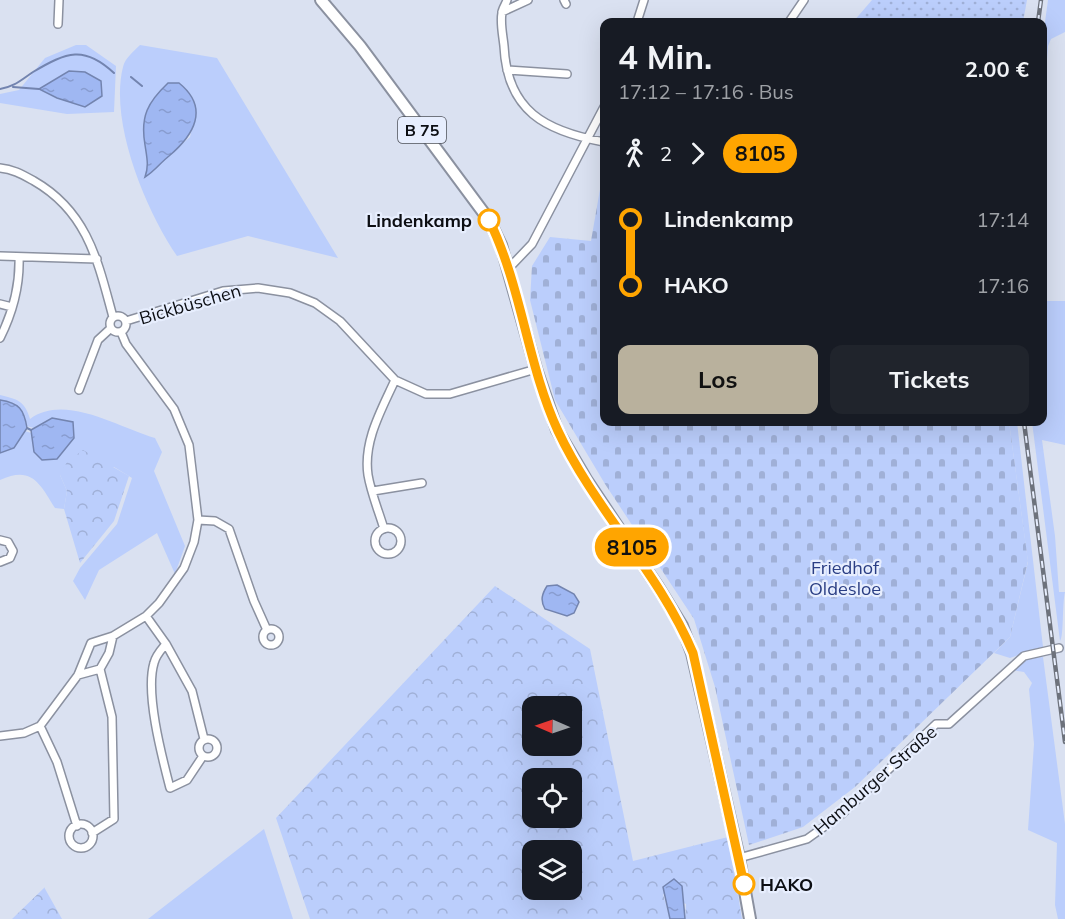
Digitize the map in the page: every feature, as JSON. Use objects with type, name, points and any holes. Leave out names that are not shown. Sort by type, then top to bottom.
[{"type":"main road","name":"B 75","points":[[321,0],[360,46],[476,201],[501,245],[536,369],[557,430],[682,626],[703,690],[750,919]]},
{"type":"street","points":[[58,24],[59,0]]},
{"type":"street","points":[[507,0],[502,12],[507,70],[517,100],[540,120],[588,139],[600,141]]},
{"type":"street","points":[[502,12],[528,0]]},
{"type":"street","points":[[638,18],[644,0]]},
{"type":"street","points":[[792,18],[804,0]]},
{"type":"street","points":[[507,70],[567,74]]},
{"type":"street","points":[[509,268],[532,244],[600,115]]},
{"type":"street","name":"Bickbüschen","points":[[0,168],[17,172],[53,191],[72,211],[97,259],[113,317],[111,328],[98,340],[79,390]]},
{"type":"street","points":[[0,256],[97,259]]},
{"type":"street","points":[[0,338],[20,281],[19,257]]},
{"type":"street","name":"Bickbüschen","points":[[126,321],[167,311],[223,291],[243,287],[290,293],[315,303],[340,321],[395,380],[426,394],[450,394],[536,369]]},
{"type":"street","points":[[0,304],[12,307]]},
{"type":"street","name":"Bickbüschen","points":[[113,317],[120,316],[126,321]]},
{"type":"street","name":"Bickbüschen","points":[[111,328],[121,332],[125,329],[126,321]]},
{"type":"street","points":[[0,736],[24,733],[40,726],[78,675],[91,644],[113,636],[146,616],[171,589],[184,568],[194,542],[198,520],[189,445],[174,409],[126,344],[121,332]]},
{"type":"street","points":[[384,529],[368,474],[368,449],[375,423],[395,380]]},
{"type":"street","points":[[374,491],[422,483]]},
{"type":"street","points":[[198,520],[215,521],[229,529],[254,601],[267,630]]},
{"type":"street","points":[[0,540],[8,542],[13,551],[10,558],[0,562]]},
{"type":"street","points":[[146,616],[166,644],[192,691],[204,739],[198,749],[203,756]]},
{"type":"street","points":[[92,833],[114,819],[112,717],[100,669],[113,636]]},
{"type":"street","points":[[166,644],[157,655],[151,679],[161,751],[170,788],[187,780],[203,756]]},
{"type":"street","name":"Hamburger Straße","points":[[739,858],[807,839],[842,814],[936,724],[950,724],[1024,656],[1059,648]]},
{"type":"street","points":[[78,675],[100,669]]},
{"type":"street","points":[[40,726],[57,762],[77,826]]},
{"type":"street","points":[[203,756],[211,756],[217,749],[213,740],[204,739]]},
{"type":"street","points":[[85,825],[92,833],[92,841],[86,847],[75,846],[69,836],[77,826],[85,825]]},
{"type":"green space","points":[[872,0],[1027,0],[1024,18],[856,18]]},
{"type":"green space","points":[[1048,0],[1065,0],[1065,32],[1051,39],[1047,59],[1047,18]]},
{"type":"green space","points":[[76,45],[86,45],[116,66],[114,112],[67,114],[0,103],[0,94],[19,90],[45,58]]},
{"type":"green space","points":[[140,45],[217,58],[338,258],[248,236],[177,256],[165,237],[143,191],[133,165],[121,113],[120,89],[123,67]],"holes":[[[196,110],[190,137],[145,177],[149,167]]]},
{"type":"green space","name":"Friedhof Oldesloe","points":[[600,189],[600,426],[1010,426],[1028,561],[1010,637],[855,787],[803,827],[749,845],[715,687],[694,619],[605,484],[555,400],[530,300],[532,266],[550,237],[591,241]]},
{"type":"green space","points":[[1047,301],[1065,301],[1065,445],[1042,440],[1055,536],[1059,592],[1065,592],[1060,641],[1033,426],[1047,426]]},
{"type":"green space","points":[[0,395],[20,402],[26,408],[30,419],[44,412],[75,411],[155,438],[162,452],[154,471],[185,546],[175,574],[157,533],[99,570],[85,600],[73,581],[80,568],[117,524],[132,478],[114,467],[60,475],[67,491],[64,509],[55,508],[45,491],[28,476],[11,476],[0,480],[0,453],[14,448],[25,431],[31,433],[57,459],[74,438],[73,422],[52,418],[34,428],[26,426],[19,407],[0,400]]},
{"type":"green space","points":[[1010,426],[1017,426],[1043,647],[1010,658],[994,653],[1010,637],[1028,562]]},
{"type":"green space","points":[[83,450],[129,476],[114,521],[80,563],[64,509],[67,491],[60,475],[67,462]]},
{"type":"green space","points":[[495,586],[590,649],[633,861],[728,837],[742,919],[685,919],[686,904],[663,894],[670,919],[310,919],[276,818]]},
{"type":"green space","points":[[1043,657],[1065,824],[1065,919],[1058,919],[1055,905],[1057,843],[1028,830],[1034,744],[1029,689],[1032,683],[1024,672],[1012,670],[1025,659]]},
{"type":"green space","points":[[264,829],[293,919],[148,919]]},
{"type":"green space","points":[[44,888],[62,919],[12,919]]},
{"type":"water","points":[[69,71],[85,72],[101,81],[102,96],[85,107],[57,98],[39,89]]},
{"type":"water","points":[[168,83],[179,83],[188,92],[194,102],[195,121],[178,148],[145,177],[147,158],[144,135],[145,118],[151,103]]},
{"type":"water","points":[[0,400],[20,408],[27,428],[14,448],[0,453]]},
{"type":"water","points":[[52,418],[73,422],[74,438],[57,459],[42,460],[34,452],[31,430]]},
{"type":"water","points":[[557,585],[574,594],[579,602],[574,613],[567,616],[545,609],[543,606],[542,600],[547,586]]},
{"type":"water","points":[[674,879],[682,886],[685,919],[670,919],[663,887]]},
{"type":"waterway","points":[[0,89],[13,85],[56,60],[75,54],[93,58],[114,73]]},
{"type":"waterway","points":[[131,77],[142,86]]},
{"type":"waterway","points":[[13,87],[39,89]]},
{"type":"waterway","points":[[27,428],[31,430]]},
{"type":"railway","points":[[1039,18],[1041,0]]},
{"type":"railway","points":[[1025,426],[1065,742]]},
{"type":"bus line","name":"8105","points":[[489,220],[509,268],[536,369],[557,430],[587,481],[682,626],[693,653],[744,884]]},
{"type":"place","name":"Lindenkamp","points":[[489,220]]},
{"type":"place","name":"HAKO","points":[[744,884]]}]
